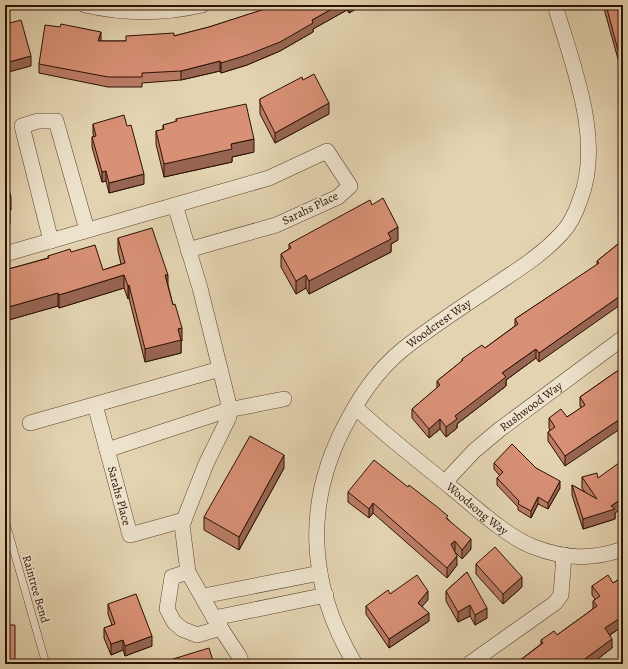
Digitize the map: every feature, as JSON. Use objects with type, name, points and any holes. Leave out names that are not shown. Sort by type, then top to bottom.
[{"type":"street","points":[[86,5],[115,11],[144,12],[173,10],[202,5]]},
{"type":"street","name":"Woodcrest Way","points":[[355,664],[332,620],[317,555],[316,529],[320,491],[326,466],[338,438],[355,407],[371,383],[390,361],[409,344],[511,275],[548,247],[562,234],[581,200],[590,159],[589,132],[586,113],[555,5]]},
{"type":"street","points":[[51,241],[22,126],[27,124],[38,121],[56,121],[87,230]]},
{"type":"street","name":"Sarahs Place","points":[[5,254],[269,178],[328,151],[350,186],[338,197],[276,225],[188,250]]},
{"type":"street","points":[[175,205],[220,369],[228,401],[229,417],[206,464],[182,525],[188,572],[239,656],[242,664]]},
{"type":"street","name":"Rushwood Way","points":[[445,482],[474,451],[499,430],[623,338]]},
{"type":"street","points":[[30,423],[220,369]]},
{"type":"street","name":"Sarahs Place","points":[[107,450],[228,410],[284,399]]},
{"type":"street","name":"Sarahs Place","points":[[95,405],[130,535],[184,520]]},
{"type":"street","name":"Woodsong Way","points":[[355,407],[385,434],[503,529],[533,547],[575,557],[599,556],[623,548]]},
{"type":"street","points":[[469,664],[556,604],[561,595],[564,555]]},
{"type":"street","points":[[188,572],[172,577],[167,609],[174,622],[182,629],[197,635],[218,623],[326,595]]},
{"type":"street","points":[[203,596],[320,573]]},
{"type":"lane","name":"Raintree Bend","points":[[5,520],[46,664]]},
{"type":"building","points":[[273,5],[339,5],[312,20],[313,23],[280,42],[221,63],[220,61],[181,71],[142,73],[142,77],[108,77],[39,64],[45,25],[60,27],[61,24],[101,32],[98,41],[126,41],[126,36],[174,33],[174,36],[209,27],[274,6]]},
{"type":"building","points":[[606,5],[623,5],[623,69]]},
{"type":"building","points":[[9,18],[10,23],[21,20],[31,56],[5,63],[5,19]]},
{"type":"building","points":[[314,74],[329,103],[275,133],[260,103],[260,99],[302,77],[303,80]]},
{"type":"building","points":[[246,104],[254,139],[231,144],[232,149],[164,164],[156,131],[164,129],[163,125],[177,121],[176,119]]},
{"type":"building","points":[[124,115],[127,126],[131,125],[144,174],[109,183],[106,171],[102,172],[92,137],[96,136],[93,124]]},
{"type":"building","points":[[5,176],[11,197],[7,198],[10,211],[5,212]]},
{"type":"building","points":[[383,198],[398,227],[388,233],[391,239],[309,281],[306,275],[296,281],[281,254],[291,248],[289,244],[370,200],[372,205]]},
{"type":"building","points":[[152,228],[168,275],[165,275],[173,305],[175,304],[182,328],[178,329],[181,340],[145,349],[129,285],[128,286],[124,275],[59,295],[58,293],[5,308],[5,270],[49,258],[48,256],[70,249],[71,252],[95,245],[103,270],[125,263],[118,238]]},
{"type":"building","points":[[618,244],[623,250],[623,294],[539,353],[536,349],[502,373],[506,377],[455,416],[457,419],[446,427],[440,419],[429,429],[412,409],[440,385],[437,381],[463,360],[462,359],[482,345],[485,348],[518,324],[515,319],[599,263],[597,261]]},
{"type":"building","points":[[623,367],[623,417],[565,456],[548,432],[555,427],[549,418],[561,409],[567,417],[585,405],[580,397]]},
{"type":"building","points":[[250,436],[284,455],[239,537],[204,517]]},
{"type":"building","points":[[512,444],[536,468],[560,481],[548,503],[538,497],[531,511],[518,504],[519,501],[497,478],[503,472],[494,463]]},
{"type":"building","points":[[374,460],[408,487],[409,485],[436,506],[448,516],[446,518],[471,539],[462,550],[455,541],[451,544],[457,556],[447,568],[373,503],[369,509],[348,492]]},
{"type":"building","points":[[623,460],[623,498],[611,506],[615,509],[583,519],[572,485],[597,499],[582,477],[597,473],[598,478]]},
{"type":"building","points":[[495,547],[522,577],[503,594],[476,564]]},
{"type":"building","points":[[467,572],[487,608],[475,615],[470,605],[458,612],[446,591]]},
{"type":"building","points":[[417,575],[428,591],[418,603],[429,613],[389,639],[366,606],[388,590],[390,594]]},
{"type":"building","points":[[608,575],[613,583],[623,577],[623,616],[605,628],[612,639],[578,664],[515,664],[543,643],[541,640],[554,631],[557,635],[597,606],[593,601],[600,596],[592,586]]},
{"type":"building","points":[[136,594],[152,636],[125,646],[123,640],[111,644],[104,628],[115,624],[108,604]]},
{"type":"building","points":[[5,625],[15,625],[15,664],[5,664]]},
{"type":"building","points":[[209,648],[214,664],[174,664],[173,659]]}]
